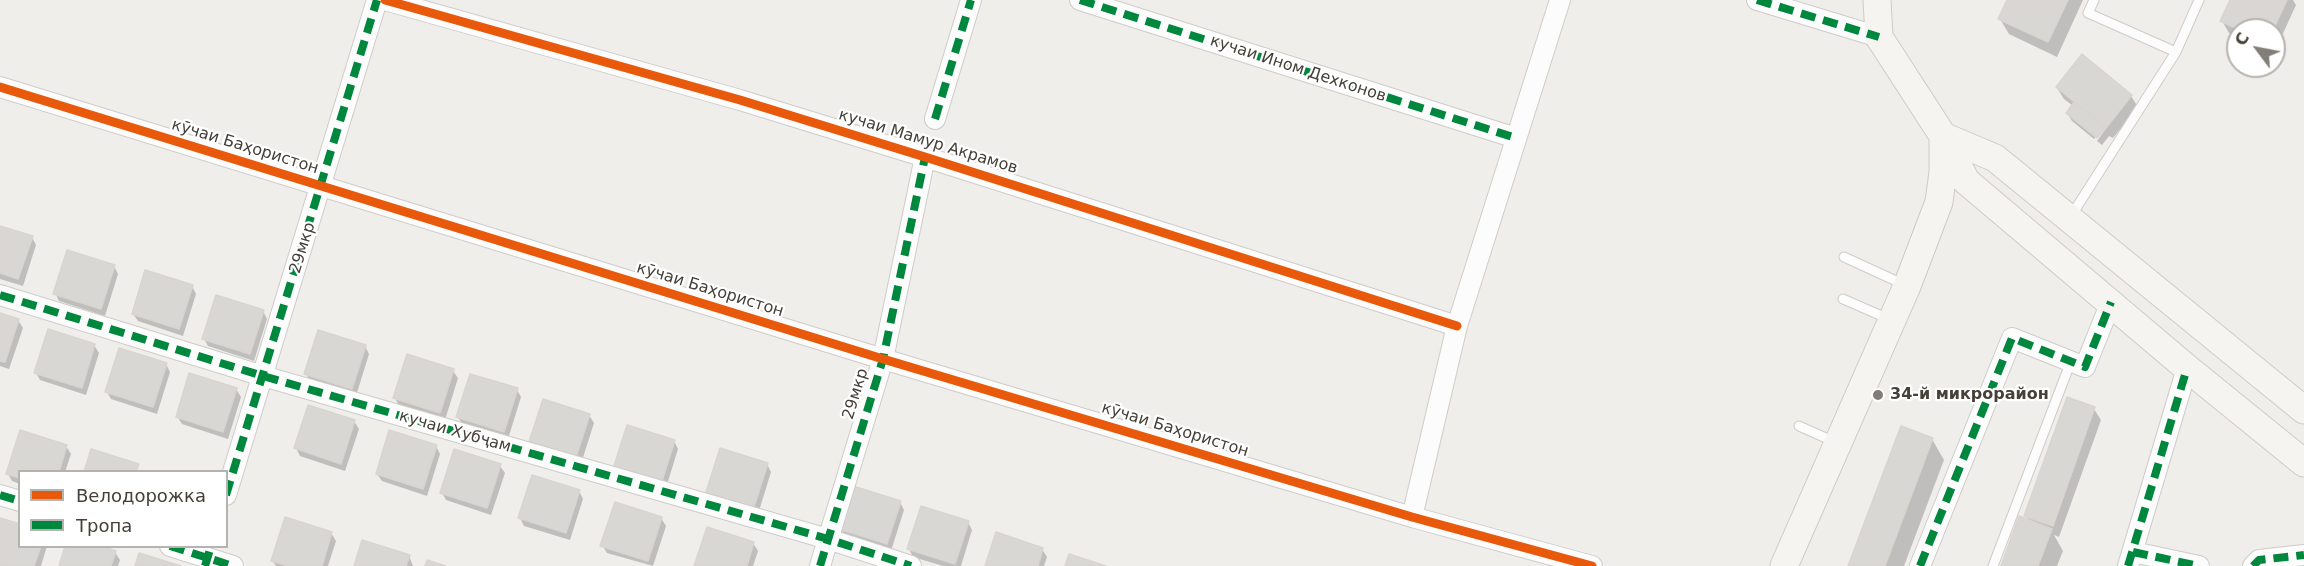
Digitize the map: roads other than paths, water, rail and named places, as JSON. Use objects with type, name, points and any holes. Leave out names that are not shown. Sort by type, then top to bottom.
[{"type":"main road","points":[[1877,0],[1879,37],[1943,136],[1966,181],[2187,368],[2304,463]]},
{"type":"main road","points":[[1784,566],[1907,286],[1939,202],[1943,172],[1943,136]]},
{"type":"main road","points":[[1943,136],[1995,158],[2304,410]]},
{"type":"main road","points":[[1939,202],[1970,193],[1986,199]]},
{"type":"main road","points":[[2043,247],[2069,218]]},
{"type":"street","name":"29мкр","points":[[228,489],[377,0]]},
{"type":"street","name":"кучаи Мамур Акрамов","points":[[385,0],[740,100],[1457,326]]},
{"type":"street","points":[[935,119],[971,0]]},
{"type":"street","name":"кучаи Ином Дехконов","points":[[1080,0],[1516,138]]},
{"type":"street","points":[[1412,517],[1457,326],[1560,0]]},
{"type":"street","points":[[1756,0],[1879,37]]},
{"type":"street","name":"кӯчаи Баҳористон","points":[[0,87],[883,359],[1412,517],[1592,566]]},
{"type":"street","name":"29мкр","points":[[820,566],[883,359],[925,157]]},
{"type":"street","name":"кучаи Хубҷам","points":[[0,295],[263,376],[911,566]]},
{"type":"street","points":[[1920,566],[2012,338],[2085,367],[2111,302]]},
{"type":"street","points":[[2187,368],[2130,559],[2199,566]]},
{"type":"street","points":[[0,495],[18,500]]},
{"type":"street","points":[[177,548],[233,566]]},
{"type":"street","points":[[2253,566],[2259,560],[2304,555]]},
{"type":"lane","points":[[2094,0],[2088,13],[2176,51]]},
{"type":"lane","points":[[2069,218],[2176,51],[2199,0]]},
{"type":"lane","points":[[1844,257],[1907,286]]},
{"type":"lane","points":[[1843,299],[1892,320]]},
{"type":"lane","points":[[1993,566],[2071,361]]},
{"type":"lane","points":[[1799,426],[1838,442]]},
{"type":"place","name":"34-й микрорайон","points":[[1878,395]]}]
